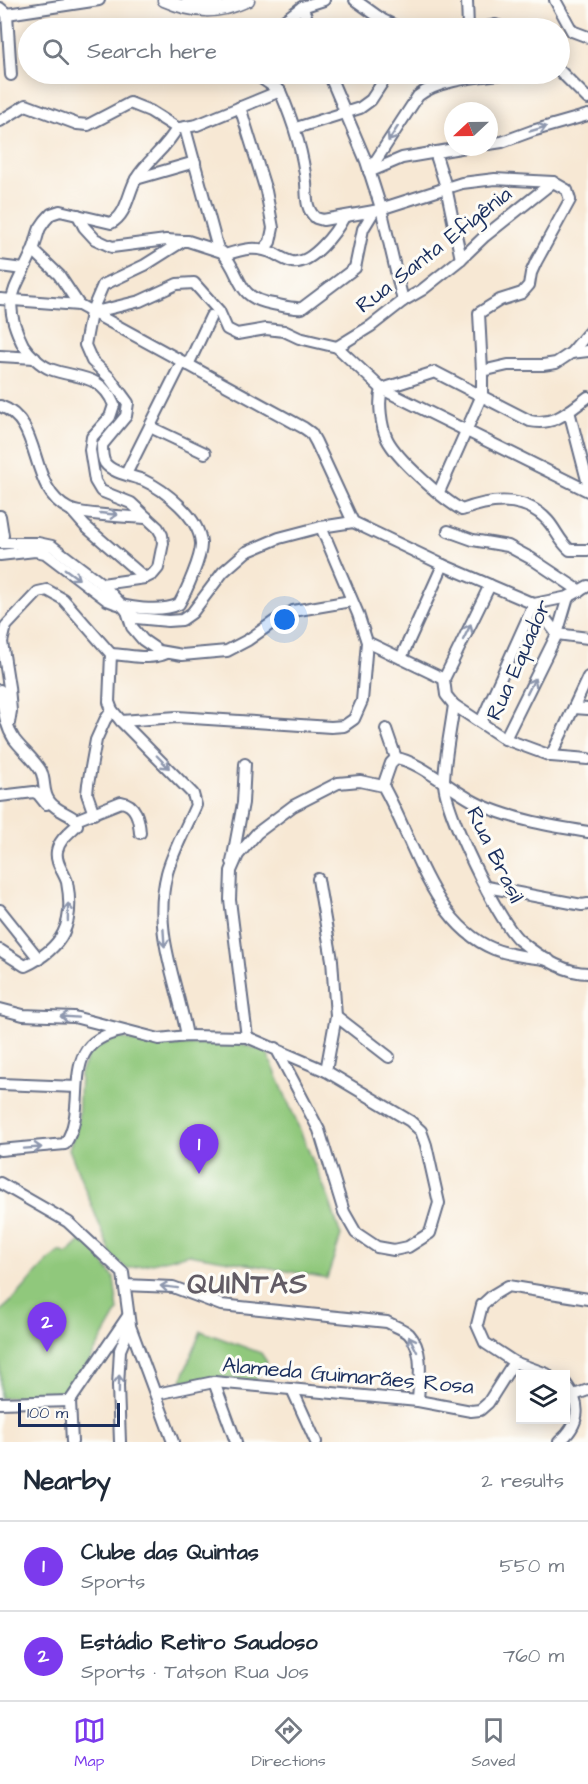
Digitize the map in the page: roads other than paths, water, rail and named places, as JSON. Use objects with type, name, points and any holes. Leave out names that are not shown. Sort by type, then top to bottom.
[{"type":"main road","points":[[164,0],[198,11],[235,6],[248,0]]},
{"type":"main road","points":[[189,0],[210,2],[218,0]]},
{"type":"street","points":[[11,75],[4,11],[99,0]]},
{"type":"street","points":[[287,18],[302,7],[324,0]]},
{"type":"street","points":[[355,0],[380,18]]},
{"type":"street","points":[[467,0],[468,18]]},
{"type":"street","points":[[555,0],[565,18]]},
{"type":"street","points":[[302,7],[307,18]]},
{"type":"street","points":[[570,27],[572,31],[588,37]]},
{"type":"street","points":[[570,81],[588,99]]},
{"type":"street","points":[[270,84],[280,91],[296,128],[305,172],[307,207],[310,214],[316,218],[323,220],[378,210],[446,187],[495,179],[553,182],[567,190],[570,200],[536,262],[531,273],[530,285],[522,293],[500,300],[479,313],[482,395],[439,492]]},
{"type":"street","points":[[333,84],[369,172],[403,301]]},
{"type":"street","points":[[296,128],[360,108],[371,100],[381,84]]},
{"type":"street","points":[[369,172],[418,96],[425,90],[448,84]]},
{"type":"street","points":[[102,584],[145,578],[153,574],[158,568],[163,543],[162,536],[158,528],[131,503],[101,491],[95,481],[90,450],[92,437],[110,417],[114,405],[110,395],[95,381],[49,369],[35,358],[11,327],[4,299],[33,250],[40,228],[51,213],[78,215],[106,223],[117,220],[136,179],[181,128],[280,91]]},
{"type":"street","points":[[0,121],[26,105],[76,124],[88,125],[130,103],[181,128],[195,162],[222,252],[251,298],[269,304],[302,308],[355,268],[363,229],[378,210]]},
{"type":"street","points":[[240,107],[263,180],[273,228],[270,242],[264,249]]},
{"type":"street","points":[[498,143],[532,130],[588,115]]},
{"type":"street","points":[[369,172],[402,158],[444,151]]},
{"type":"street","points":[[435,152],[446,187],[462,259]]},
{"type":"street","points":[[136,179],[195,162]]},
{"type":"street","name":"Rua Santa Efigênia","points":[[337,347],[422,290],[553,182]]},
{"type":"street","points":[[78,215],[84,227],[95,239],[112,248],[166,240],[183,241],[222,252],[264,249],[292,262],[300,261],[317,251],[336,232],[344,217]]},
{"type":"street","points":[[0,555],[35,551],[45,553],[107,600],[124,607],[170,609],[179,604],[200,555],[201,541],[190,517],[171,496],[156,486],[114,470],[105,463],[102,456],[102,445],[126,416],[128,403],[109,377],[92,361],[85,345],[91,314],[104,285],[146,265],[183,241]]},
{"type":"street","points":[[33,250],[59,275],[79,305],[91,314],[311,433],[353,522]]},
{"type":"street","points":[[0,266],[23,269]]},
{"type":"street","points":[[91,314],[140,301],[177,284],[194,283],[219,311],[227,329],[237,334],[266,329],[284,331],[299,338],[337,347],[382,388],[588,492]]},
{"type":"street","points":[[4,299],[79,305]]},
{"type":"street","points":[[126,474],[211,316]]},
{"type":"street","points":[[482,371],[508,365],[556,363],[571,353],[588,333]]},
{"type":"street","points":[[571,353],[588,351]]},
{"type":"street","points":[[0,356],[35,358]]},
{"type":"street","points":[[382,388],[435,372],[530,421],[549,422],[558,419],[588,397]]},
{"type":"street","points":[[382,388],[379,400],[387,438],[403,460],[448,502],[462,510],[496,500],[537,510],[570,550],[588,550]]},
{"type":"street","points":[[0,406],[10,410],[22,420],[47,489],[56,500],[71,510],[85,526],[145,578]]},
{"type":"street","points":[[569,411],[588,484]]},
{"type":"street","points":[[150,427],[205,453]]},
{"type":"street","points":[[71,510],[147,518]]},
{"type":"street","points":[[0,516],[4,531],[0,536]]},
{"type":"street","points":[[0,543],[38,543],[52,546],[102,584],[136,618],[182,620],[199,605],[223,572],[246,552],[279,538],[321,527],[353,522],[443,565],[534,604],[557,634],[588,638]]},
{"type":"street","points":[[121,721],[177,717],[331,727],[344,726],[354,718],[362,701],[367,642],[321,527]]},
{"type":"street","points":[[448,531],[473,540],[508,546],[584,588]]},
{"type":"street","points":[[401,658],[443,565]]},
{"type":"street","points":[[490,585],[444,679],[446,695],[454,705],[505,739],[551,756],[588,759]]},
{"type":"street","points":[[534,604],[568,597],[584,588]]},
{"type":"street","points":[[9,726],[10,695],[2,642],[6,626],[38,592],[48,590],[63,599],[111,654],[156,658],[167,653]]},
{"type":"street","name":"Rua Equador","points":[[505,739],[557,634],[568,597]]},
{"type":"street","points":[[124,607],[132,627],[159,651],[182,655],[227,651],[293,611],[351,601]]},
{"type":"street","points":[[482,722],[534,604]]},
{"type":"street","points":[[367,642],[444,679]]},
{"type":"street","points":[[111,654],[109,702],[112,710],[194,794],[196,805],[167,872],[163,905],[164,944],[187,1036]]},
{"type":"street","points":[[551,756],[588,677]]},
{"type":"street","points":[[0,690],[4,716],[14,738],[39,768],[44,792],[48,799],[56,808],[76,820]]},
{"type":"street","name":"Rua Brasil","points":[[454,705],[444,784],[452,816],[487,887],[500,913],[518,939],[549,960],[577,973],[588,973]]},
{"type":"street","points":[[574,708],[588,709]]},
{"type":"street","points":[[94,814],[87,794],[88,784],[96,740],[112,710]]},
{"type":"street","points":[[386,729],[396,758]]},
{"type":"street","points":[[396,758],[414,764],[479,805],[532,823],[588,832]]},
{"type":"street","points":[[396,758],[391,763],[383,786],[438,900],[452,919],[473,938],[496,950],[549,960]]},
{"type":"street","points":[[244,764],[243,803],[231,871],[230,900],[248,1036]]},
{"type":"street","points":[[231,871],[238,855],[257,833],[294,806],[338,783],[360,781],[383,786]]},
{"type":"street","points":[[0,796],[34,792],[49,808],[56,808]]},
{"type":"street","points":[[76,820],[121,802],[127,803],[139,819],[140,832]]},
{"type":"street","points":[[0,950],[25,966],[39,959],[59,940],[68,925],[66,881],[57,859],[57,850],[61,841],[76,825],[76,820]]},
{"type":"street","points":[[318,879],[332,960],[336,1016],[326,1071]]},
{"type":"street","points":[[487,887],[588,904]]},
{"type":"street","points":[[0,910],[39,959]]},
{"type":"street","points":[[0,1009],[23,1015],[74,1017],[159,1039],[187,1036],[248,1036],[276,1048],[326,1071],[410,1121],[421,1131],[439,1203],[430,1233],[408,1247],[394,1250],[377,1247],[356,1233],[344,1212],[319,1130],[276,1048]]},
{"type":"street","points":[[336,1016],[389,1057]]},
{"type":"street","points":[[92,1021],[94,1042]]},
{"type":"street","points":[[0,1150],[65,1144],[72,1133],[77,1071],[87,1047],[111,1033],[125,1031]]},
{"type":"street","points":[[0,1084],[76,1087]]},
{"type":"street","points":[[0,1184],[68,1222],[123,1279],[129,1321],[172,1442]]},
{"type":"street","points":[[123,1279],[173,1287],[221,1305],[387,1322],[408,1333],[417,1348],[420,1362],[418,1401]]},
{"type":"street","points":[[536,1370],[514,1362],[485,1343],[477,1325],[482,1305],[493,1294],[508,1286],[588,1299]]},
{"type":"street","points":[[72,1442],[70,1401],[129,1321]]},
{"type":"street","points":[[120,1442],[118,1386],[120,1350],[129,1321]]},
{"type":"street","name":"Alameda Guimarães Rosa","points":[[156,1394],[214,1382],[418,1401],[471,1411],[480,1410],[488,1403],[514,1362]]},
{"type":"street","points":[[214,1382],[236,1442]]},
{"type":"street","points":[[292,1389],[316,1442]]},
{"type":"street","points":[[559,1442],[576,1422],[577,1402],[570,1390]]},
{"type":"street","points":[[574,1395],[588,1390]]},
{"type":"street","points":[[0,1403],[70,1401]]},
{"type":"place","name":"Clube das Quintas","points":[[199,1174]]},
{"type":"place","name":"Estádio Retiro Saudoso","points":[[47,1352]]},
{"type":"district","name":"QUINTAS","points":[[248,1284]]}]
